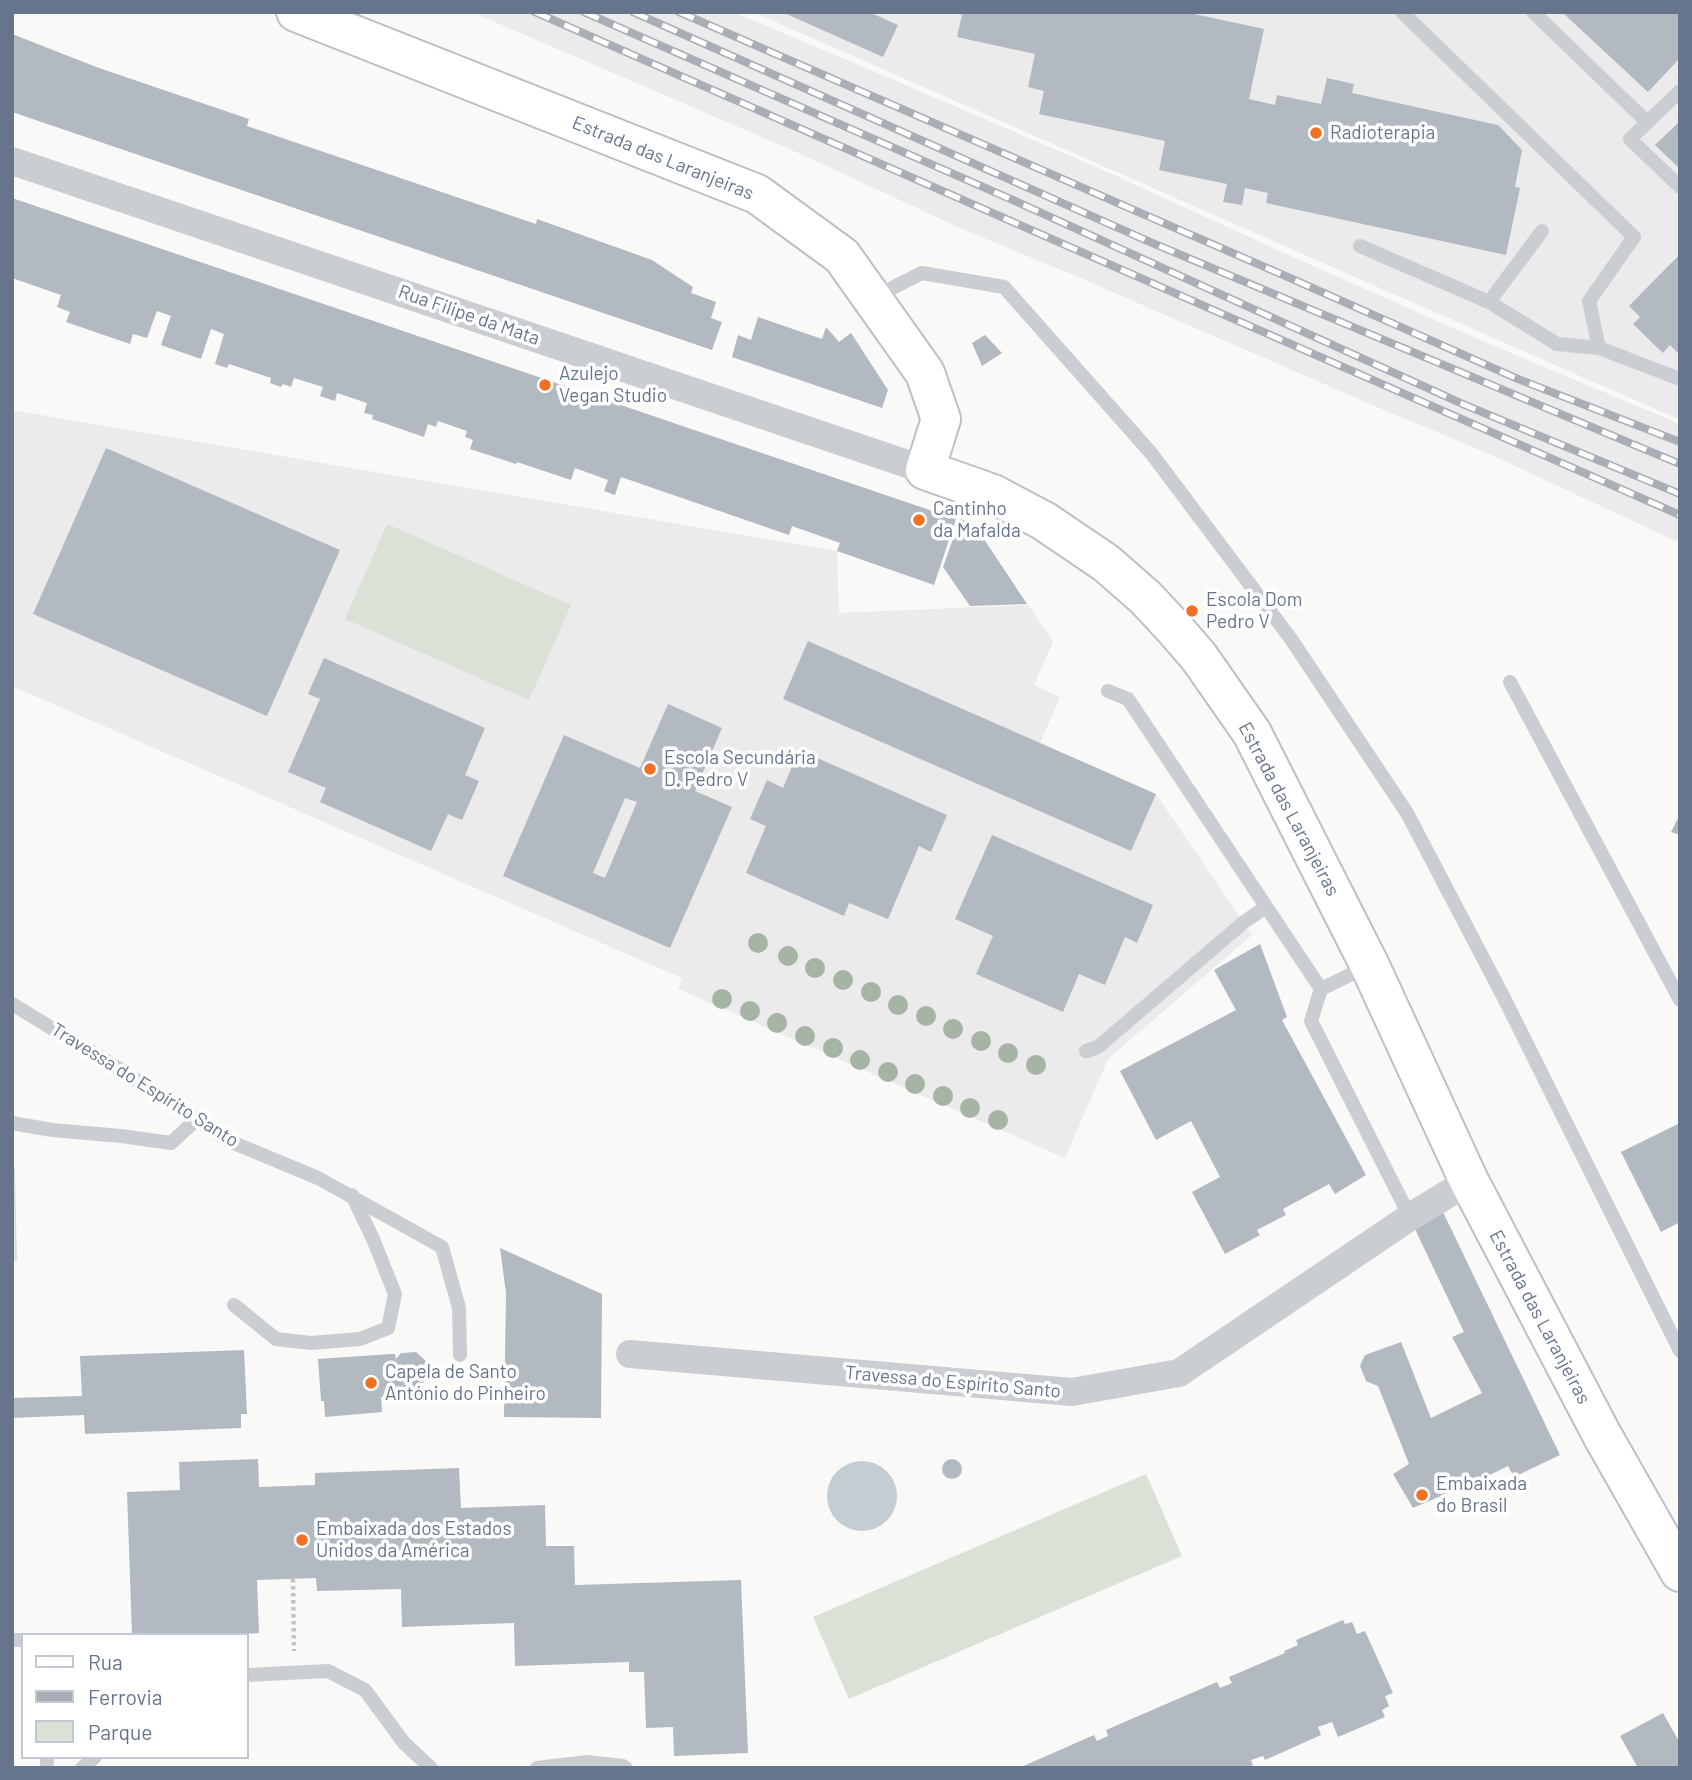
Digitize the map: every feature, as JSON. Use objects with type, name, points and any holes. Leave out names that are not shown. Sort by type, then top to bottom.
[{"type":"main road","name":"Estrada das Laranjeiras","points":[[296,12],[757,194],[842,256],[925,373],[941,419],[925,470],[993,494],[1044,521],[1106,564],[1146,598],[1173,627],[1199,657],[1252,733],[1370,966],[1469,1181],[1602,1435],[1680,1572]]},
{"type":"street","name":"Rua Filipe da Mata","points":[[12,161],[925,470]]},
{"type":"street","name":"Travessa do Espírito Santo","points":[[629,1354],[1072,1392],[1179,1373],[1410,1217],[1469,1181]]},
{"type":"lane","points":[[1402,12],[1634,237],[1589,301],[1599,348]]},
{"type":"lane","points":[[1533,12],[1647,122]]},
{"type":"lane","points":[[1680,91],[1630,139],[1680,187]]},
{"type":"lane","points":[[1489,302],[1542,231]]},
{"type":"lane","points":[[1360,246],[1489,302],[1557,344],[1599,348],[1680,379]]},
{"type":"lane","points":[[873,298],[922,273],[1004,287],[1152,453],[1292,639],[1407,813],[1504,998],[1680,1351]]},
{"type":"lane","points":[[1510,682],[1680,1000]]},
{"type":"lane","points":[[1108,691],[1128,699],[1321,989]]},
{"type":"lane","points":[[1086,1051],[1098,1047],[1244,922],[1266,907]]},
{"type":"lane","points":[[1370,966],[1321,989],[1311,1021],[1410,1217]]},
{"type":"lane","name":"Travessa do Espírito Santo","points":[[12,1004],[98,1055],[229,1141],[318,1178],[442,1247],[459,1308],[460,1355]]},
{"type":"lane","points":[[12,1123],[172,1143],[197,1119]]},
{"type":"lane","points":[[234,1305],[276,1339],[311,1343],[360,1339],[388,1328],[395,1294],[352,1195]]},
{"type":"lane","points":[[248,1675],[328,1671],[365,1690],[404,1743],[431,1768]]},
{"type":"lane","points":[[537,1768],[587,1762],[626,1768]]},
{"type":"path","points":[[293,1579],[294,1644]]},
{"type":"shaded area","points":[[472,12],[733,12],[1101,169],[1487,343],[1680,424],[1680,543],[1487,453],[962,229],[803,155]]},
{"type":"shaded area","points":[[753,12],[1680,12],[1680,420]]},
{"type":"shaded area","name":"Escola Secundária D. Pedro V","points":[[12,410],[837,551],[839,613],[1028,605],[1053,642],[1034,685],[1060,697],[1040,743],[1156,794],[1252,935],[1108,1059],[1065,1158],[678,989],[682,978],[12,686]]},
{"type":"shaded area","points":[[862,1461],[887,1471],[897,1496],[887,1521],[862,1531],[837,1521],[827,1496],[837,1471]]},
{"type":"green space","points":[[387,524],[571,605],[529,700],[345,619]]},
{"type":"green space","points":[[12,1168],[15,1168],[17,1261],[12,1261]]},
{"type":"green space","points":[[1146,1474],[1182,1556],[849,1699],[813,1617]]},
{"type":"building","points":[[782,12],[869,12],[898,25],[883,57]]},
{"type":"building","name":"Radioterapia","points":[[955,12],[1185,12],[1264,29],[1249,99],[1275,105],[1277,95],[1321,104],[1327,78],[1354,84],[1352,93],[1498,125],[1522,150],[1515,187],[1520,188],[1506,255],[1266,203],[1268,193],[1245,188],[1242,205],[1223,202],[1227,184],[1159,170],[1165,141],[1039,114],[1044,91],[1028,87],[1035,54],[957,37],[962,15]]},
{"type":"building","points":[[1562,12],[1676,12],[1680,16],[1680,58],[1648,92]]},
{"type":"building","points":[[12,34],[99,68],[249,119],[247,126],[536,224],[537,219],[652,260],[693,287],[691,293],[716,302],[711,318],[722,322],[712,350],[12,112]]},
{"type":"building","points":[[1680,121],[1680,169],[1655,145]]},
{"type":"building","points":[[12,198],[956,519],[934,585],[837,551],[840,543],[792,526],[789,535],[621,477],[615,495],[604,491],[608,480],[575,468],[571,480],[470,449],[473,440],[465,437],[467,431],[438,421],[436,427],[428,424],[424,437],[372,419],[373,415],[364,413],[367,403],[337,393],[335,401],[320,396],[323,387],[294,378],[291,387],[283,384],[281,387],[270,383],[271,378],[229,364],[227,368],[215,364],[224,334],[211,329],[201,359],[161,345],[171,316],[157,311],[147,338],[133,334],[130,344],[66,322],[70,312],[57,307],[61,295],[12,278]]},
{"type":"building","points":[[1680,254],[1680,355],[1670,345],[1663,353],[1633,324],[1640,317],[1629,306]]},
{"type":"building","points":[[758,317],[822,339],[826,327],[839,342],[851,333],[888,390],[882,408],[732,357],[738,335],[751,340]]},
{"type":"building","points":[[985,335],[1002,353],[982,366],[972,343]]},
{"type":"building","points":[[106,448],[340,550],[267,716],[33,614]]},
{"type":"building","points":[[960,519],[974,524],[1027,604],[970,606],[943,567]]},
{"type":"building","points":[[808,641],[1156,794],[1131,851],[783,699]]},
{"type":"building","points":[[324,658],[485,728],[465,775],[479,781],[462,820],[448,814],[431,851],[320,802],[326,788],[288,772],[320,699],[308,694]]},
{"type":"building","points":[[668,704],[722,728],[695,791],[732,807],[670,948],[503,876],[564,735],[640,768]],"holes":[[[625,798],[637,802],[605,878],[593,873]]]},
{"type":"building","points":[[799,750],[947,815],[931,852],[919,846],[888,919],[849,903],[844,916],[746,873],[766,826],[750,819],[767,780],[783,788]]},
{"type":"building","points":[[1680,814],[1680,835],[1671,832]]},
{"type":"building","points":[[992,835],[1153,905],[1137,943],[1125,937],[1105,985],[1079,974],[1063,1012],[976,974],[993,936],[955,919]]},
{"type":"building","points":[[1260,944],[1287,1017],[1282,1020],[1366,1175],[1335,1194],[1329,1184],[1283,1209],[1286,1215],[1257,1230],[1260,1235],[1225,1254],[1192,1192],[1220,1177],[1191,1121],[1156,1140],[1120,1071],[1236,1010],[1214,970]]},
{"type":"building","points":[[1680,1123],[1680,1222],[1661,1232],[1621,1152]]},
{"type":"building","points":[[1442,1210],[1560,1455],[1514,1477],[1508,1466],[1413,1508],[1393,1474],[1409,1464],[1378,1386],[1366,1381],[1360,1366],[1365,1355],[1401,1342],[1431,1418],[1482,1393],[1452,1337],[1464,1332],[1413,1225]]},
{"type":"building","points":[[500,1248],[602,1294],[601,1418],[504,1417],[506,1293]]},
{"type":"building","points":[[244,1350],[247,1414],[241,1414],[241,1428],[85,1434],[84,1415],[12,1418],[12,1398],[82,1396],[80,1356]]},
{"type":"building","name":"Capela de Santo António do Pinheiro","points":[[416,1352],[427,1362],[428,1374],[435,1377],[428,1377],[420,1386],[425,1394],[381,1397],[382,1412],[325,1417],[318,1359],[395,1354],[396,1359],[401,1353]]},
{"type":"building","points":[[258,1459],[259,1487],[315,1485],[315,1473],[459,1468],[461,1508],[545,1505],[546,1546],[574,1546],[575,1585],[741,1580],[748,1753],[674,1756],[673,1727],[646,1728],[644,1672],[629,1672],[629,1662],[515,1666],[514,1623],[402,1627],[401,1589],[317,1591],[316,1578],[257,1580],[259,1633],[132,1633],[127,1492],[180,1490],[179,1462]]},
{"type":"building","points":[[948,1459],[956,1459],[962,1469],[956,1479],[948,1479],[942,1473],[942,1465]]},
{"type":"building","points":[[1343,1620],[1345,1624],[1352,1622],[1357,1634],[1365,1631],[1393,1693],[1385,1696],[1389,1706],[1382,1710],[1385,1717],[1338,1737],[1332,1722],[1318,1727],[1321,1735],[1265,1760],[1263,1756],[1251,1760],[1253,1765],[1247,1768],[1019,1768],[1094,1735],[1097,1741],[1108,1736],[1106,1730],[1217,1682],[1220,1688],[1232,1683],[1229,1677],[1285,1653],[1284,1651],[1298,1645],[1296,1640]]},
{"type":"building","points":[[1663,1713],[1680,1743],[1680,1768],[1638,1768],[1620,1736]]},
{"type":"railway","points":[[535,12],[1680,515]]},
{"type":"railway","points":[[584,12],[1015,201],[1465,405],[1680,494]]},
{"type":"railway","points":[[633,12],[1150,242],[1680,464]]},
{"type":"railway","points":[[679,12],[1518,379],[1680,442]]},
{"type":"place","name":"Radioterapia","points":[[1316,133]]},
{"type":"place","name":"Azulejo Vegan Studio","points":[[545,385]]},
{"type":"place","name":"Cantinho da Mafalda","points":[[919,520]]},
{"type":"place","name":"Escola Dom Pedro V","points":[[1192,611]]},
{"type":"place","name":"Escola Secundária D. Pedro V","points":[[650,769]]},
{"type":"place","name":"Capela de Santo António do Pinheiro","points":[[371,1383]]},
{"type":"place","name":"Embaixada do Brasil","points":[[1422,1495]]},
{"type":"place","name":"Embaixada dos Estados Unidos da América","points":[[302,1540]]}]
